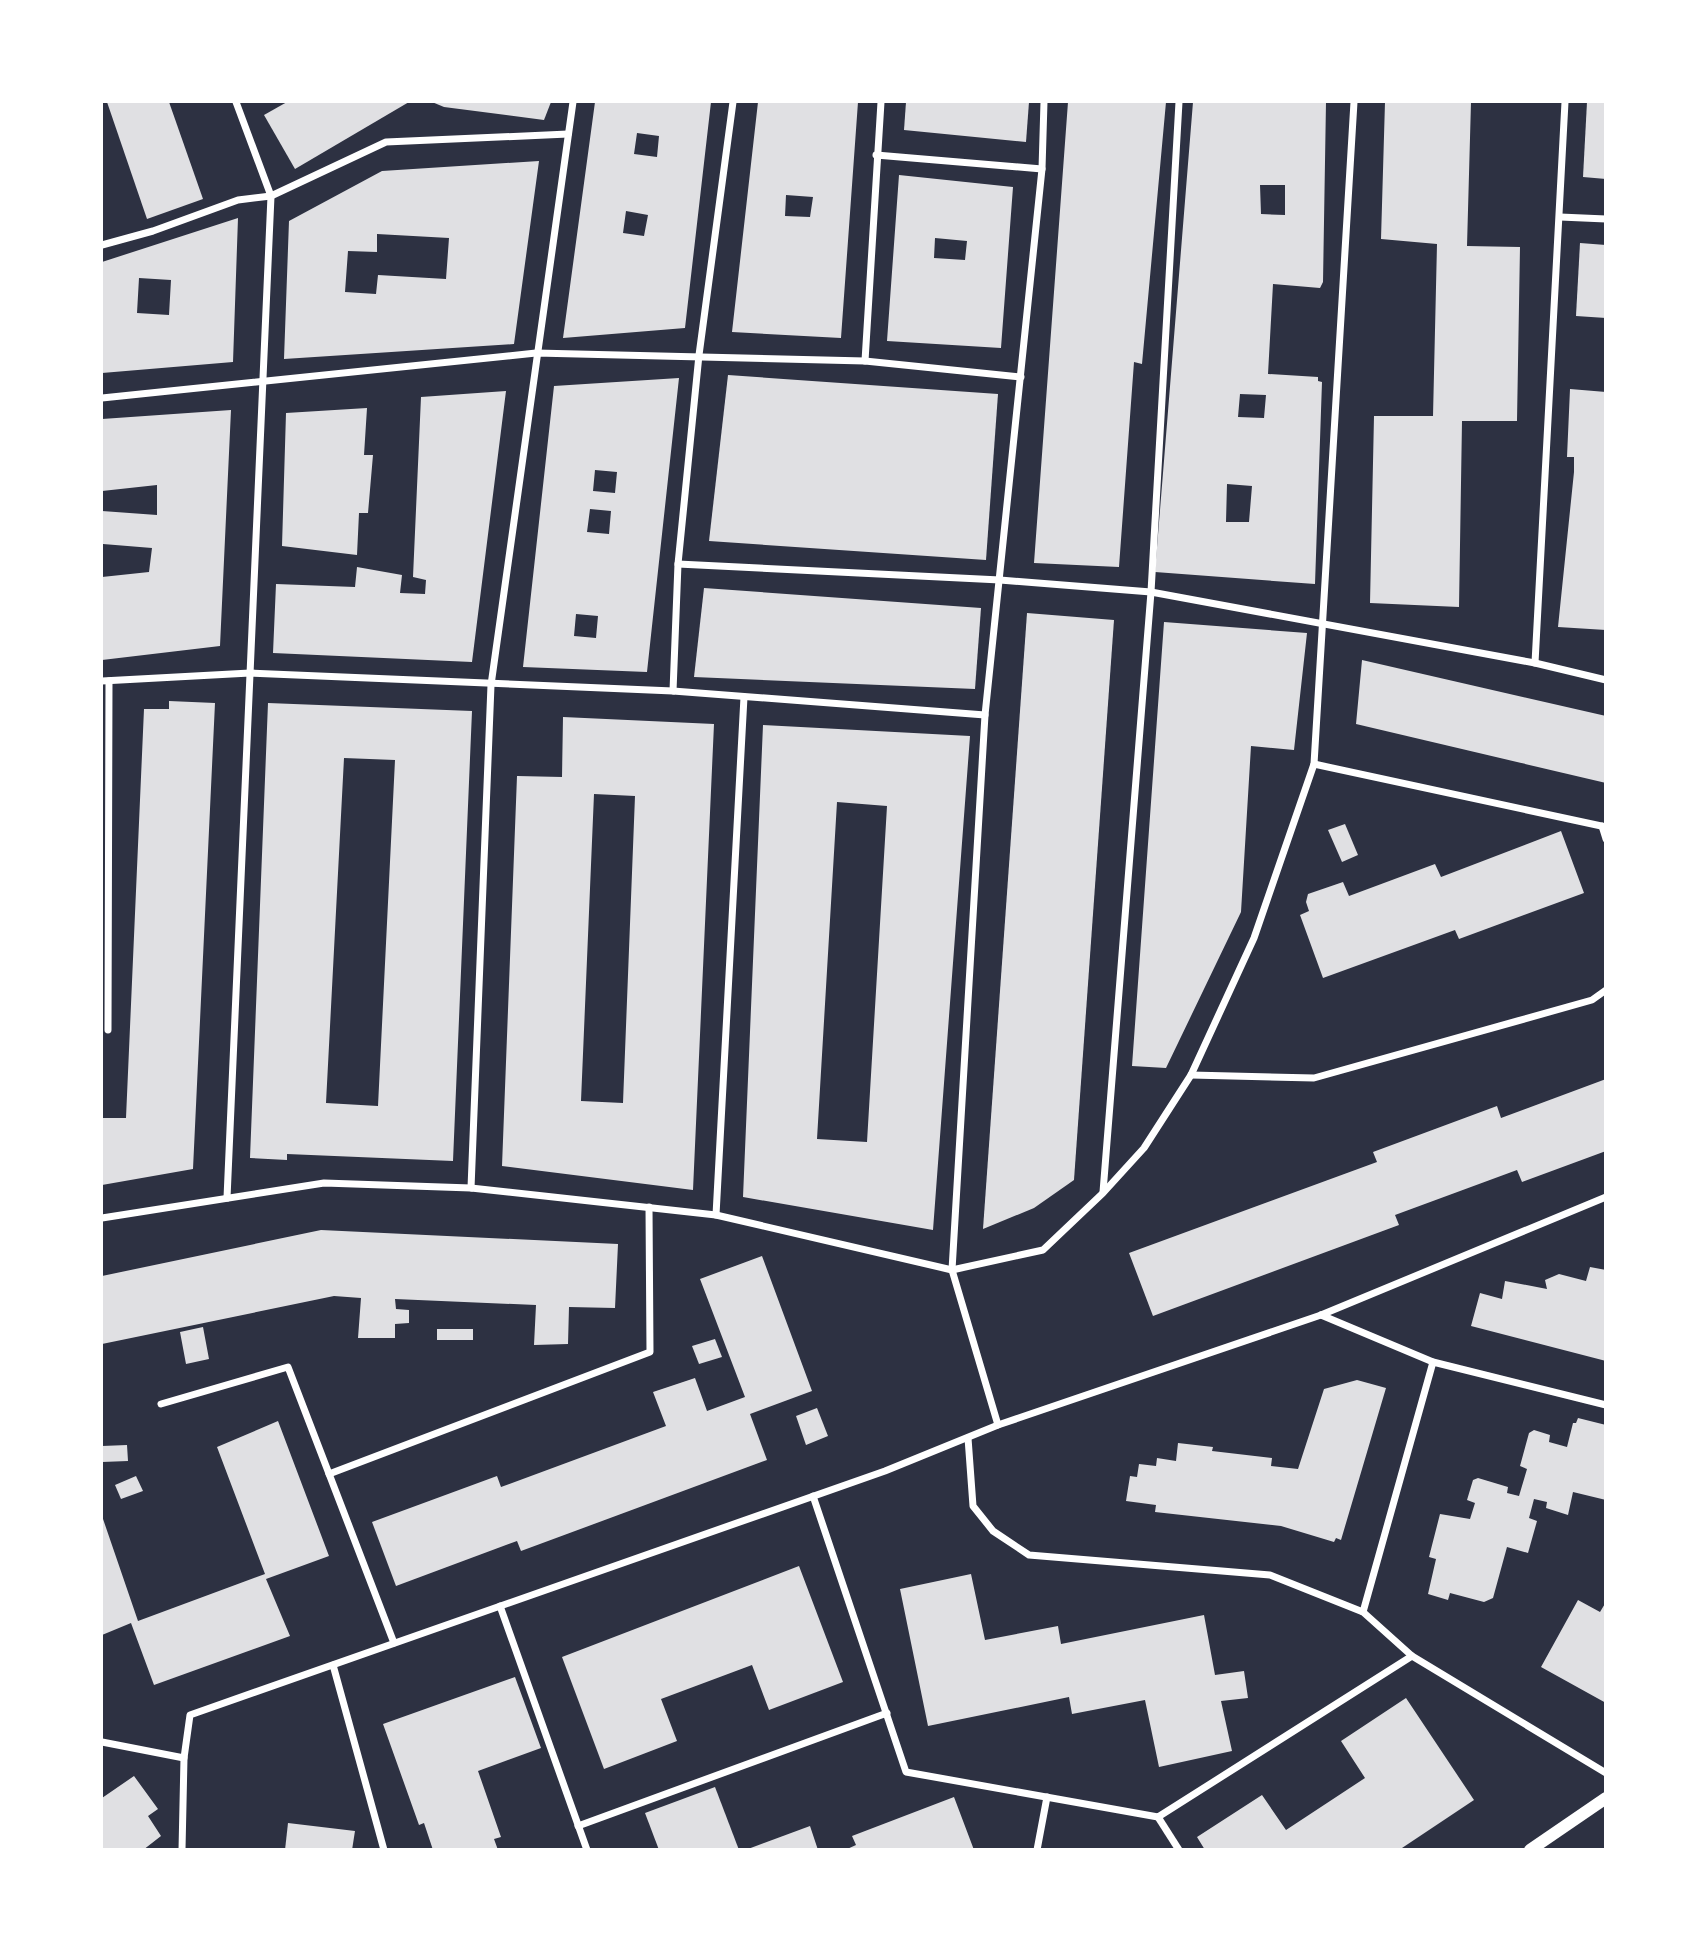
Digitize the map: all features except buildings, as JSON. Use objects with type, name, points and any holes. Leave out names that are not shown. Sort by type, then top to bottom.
[{"type":"street","points":[[227,1198],[271,196],[236,102]]},
{"type":"street","points":[[471,1188],[491,685],[573,102]]},
{"type":"street","points":[[673,691],[678,564],[699,355],[733,102]]},
{"type":"street","points":[[865,361],[881,102]]},
{"type":"street","points":[[998,1425],[952,1270],[985,715],[1042,169],[1044,102]]},
{"type":"street","points":[[1103,1193],[1152,592],[1179,102]]},
{"type":"street","points":[[102,1218],[324,1184],[471,1188],[716,1215],[952,1270],[1043,1250],[1103,1193],[1144,1148],[1191,1076],[1254,938],[1314,764],[1354,102]]},
{"type":"street","points":[[1535,663],[1565,102]]},
{"type":"street","points":[[102,245],[153,231],[238,201],[271,196],[386,142],[568,134]]},
{"type":"street","points":[[876,155],[1042,169]]},
{"type":"street","points":[[1560,216],[1605,219]]},
{"type":"street","points":[[102,398],[264,379],[536,353],[865,361],[1021,377]]},
{"type":"street","points":[[678,564],[1000,580],[1152,592],[1535,663],[1605,680]]},
{"type":"street","points":[[108,1030],[105,681],[250,673],[673,691],[985,715]]},
{"type":"street","points":[[716,1215],[744,697]]},
{"type":"street","points":[[1314,764],[1604,826],[1605,839]]},
{"type":"street","points":[[1191,1076],[1314,1078],[1592,1000],[1605,990]]},
{"type":"street","points":[[182,1850],[184,1758],[190,1715],[813,1496],[998,1425],[1321,1315],[1605,1197]]},
{"type":"street","points":[[329,1474],[650,1352],[649,1207]]},
{"type":"street","points":[[1321,1315],[1433,1362],[1605,1405]]},
{"type":"street","points":[[1363,1612],[1433,1362]]},
{"type":"street","points":[[161,1404],[288,1367],[394,1643]]},
{"type":"street","points":[[968,1438],[973,1506],[993,1531],[1029,1555],[1270,1575],[1363,1612],[1412,1656],[1605,1773]]},
{"type":"street","points":[[813,1496],[906,1772],[1158,1817],[1412,1656]]},
{"type":"street","points":[[500,1606],[587,1850]]},
{"type":"street","points":[[333,1665],[384,1850]]},
{"type":"street","points":[[578,1826],[887,1713]]},
{"type":"street","points":[[102,1742],[184,1758]]},
{"type":"street","points":[[1037,1850],[1047,1797]]},
{"type":"street","points":[[1530,1850],[1605,1798]]},
{"type":"street","points":[[1158,1817],[1179,1850]]}]
